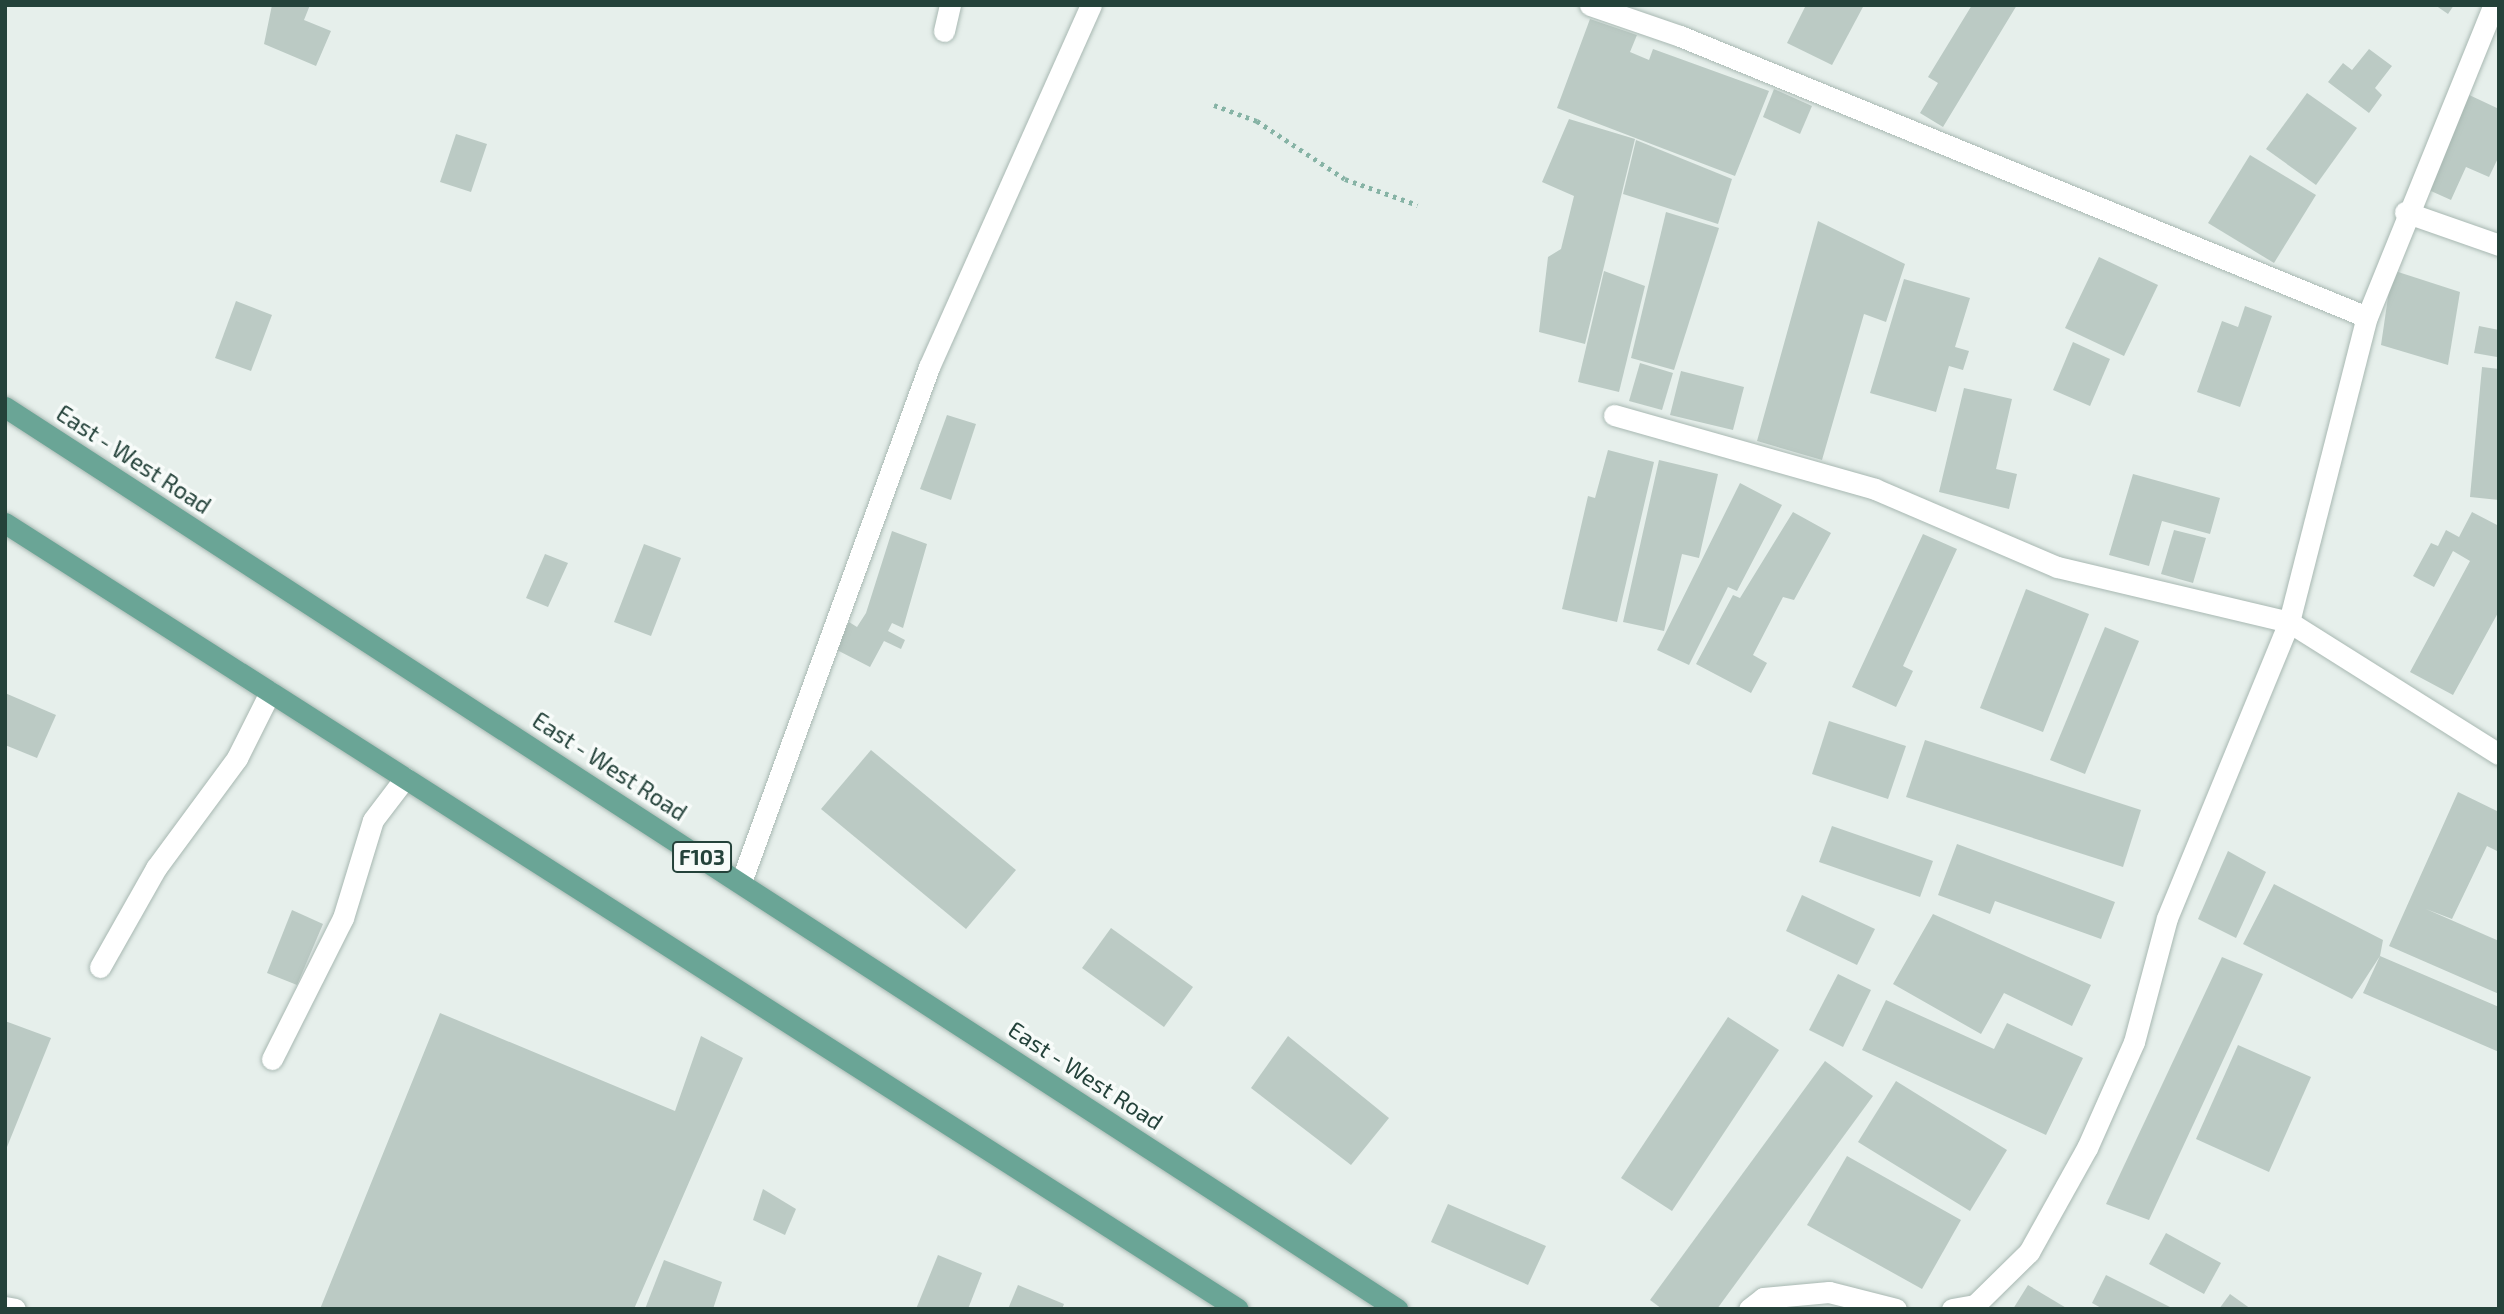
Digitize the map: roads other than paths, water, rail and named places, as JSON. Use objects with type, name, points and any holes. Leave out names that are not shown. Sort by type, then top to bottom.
[{"type":"main road","name":"East - West Road","points":[[5,407],[1397,1309]]},
{"type":"main road","points":[[5,523],[1238,1309]]},
{"type":"street","points":[[944,31],[950,5]]},
{"type":"street","points":[[741,882],[929,367],[1091,5]]},
{"type":"street","points":[[1590,5],[1680,36],[2367,317]]},
{"type":"street","points":[[1952,1309],[1975,1305],[2029,1252],[2087,1148],[2133,1042],[2167,918],[2289,622],[2367,317],[2405,212],[2494,5]]},
{"type":"street","points":[[2405,212],[2499,245]]},
{"type":"street","points":[[1614,415],[1875,489],[2057,567],[2289,622],[2499,754]]},
{"type":"street","points":[[100,967],[156,868],[237,758],[270,692]]},
{"type":"street","points":[[272,1059],[343,918],[373,820],[405,778]]},
{"type":"street","points":[[1749,1309],[1763,1298],[1829,1292],[1896,1309]]},
{"type":"street","points":[[5,1307],[15,1309]]}]
